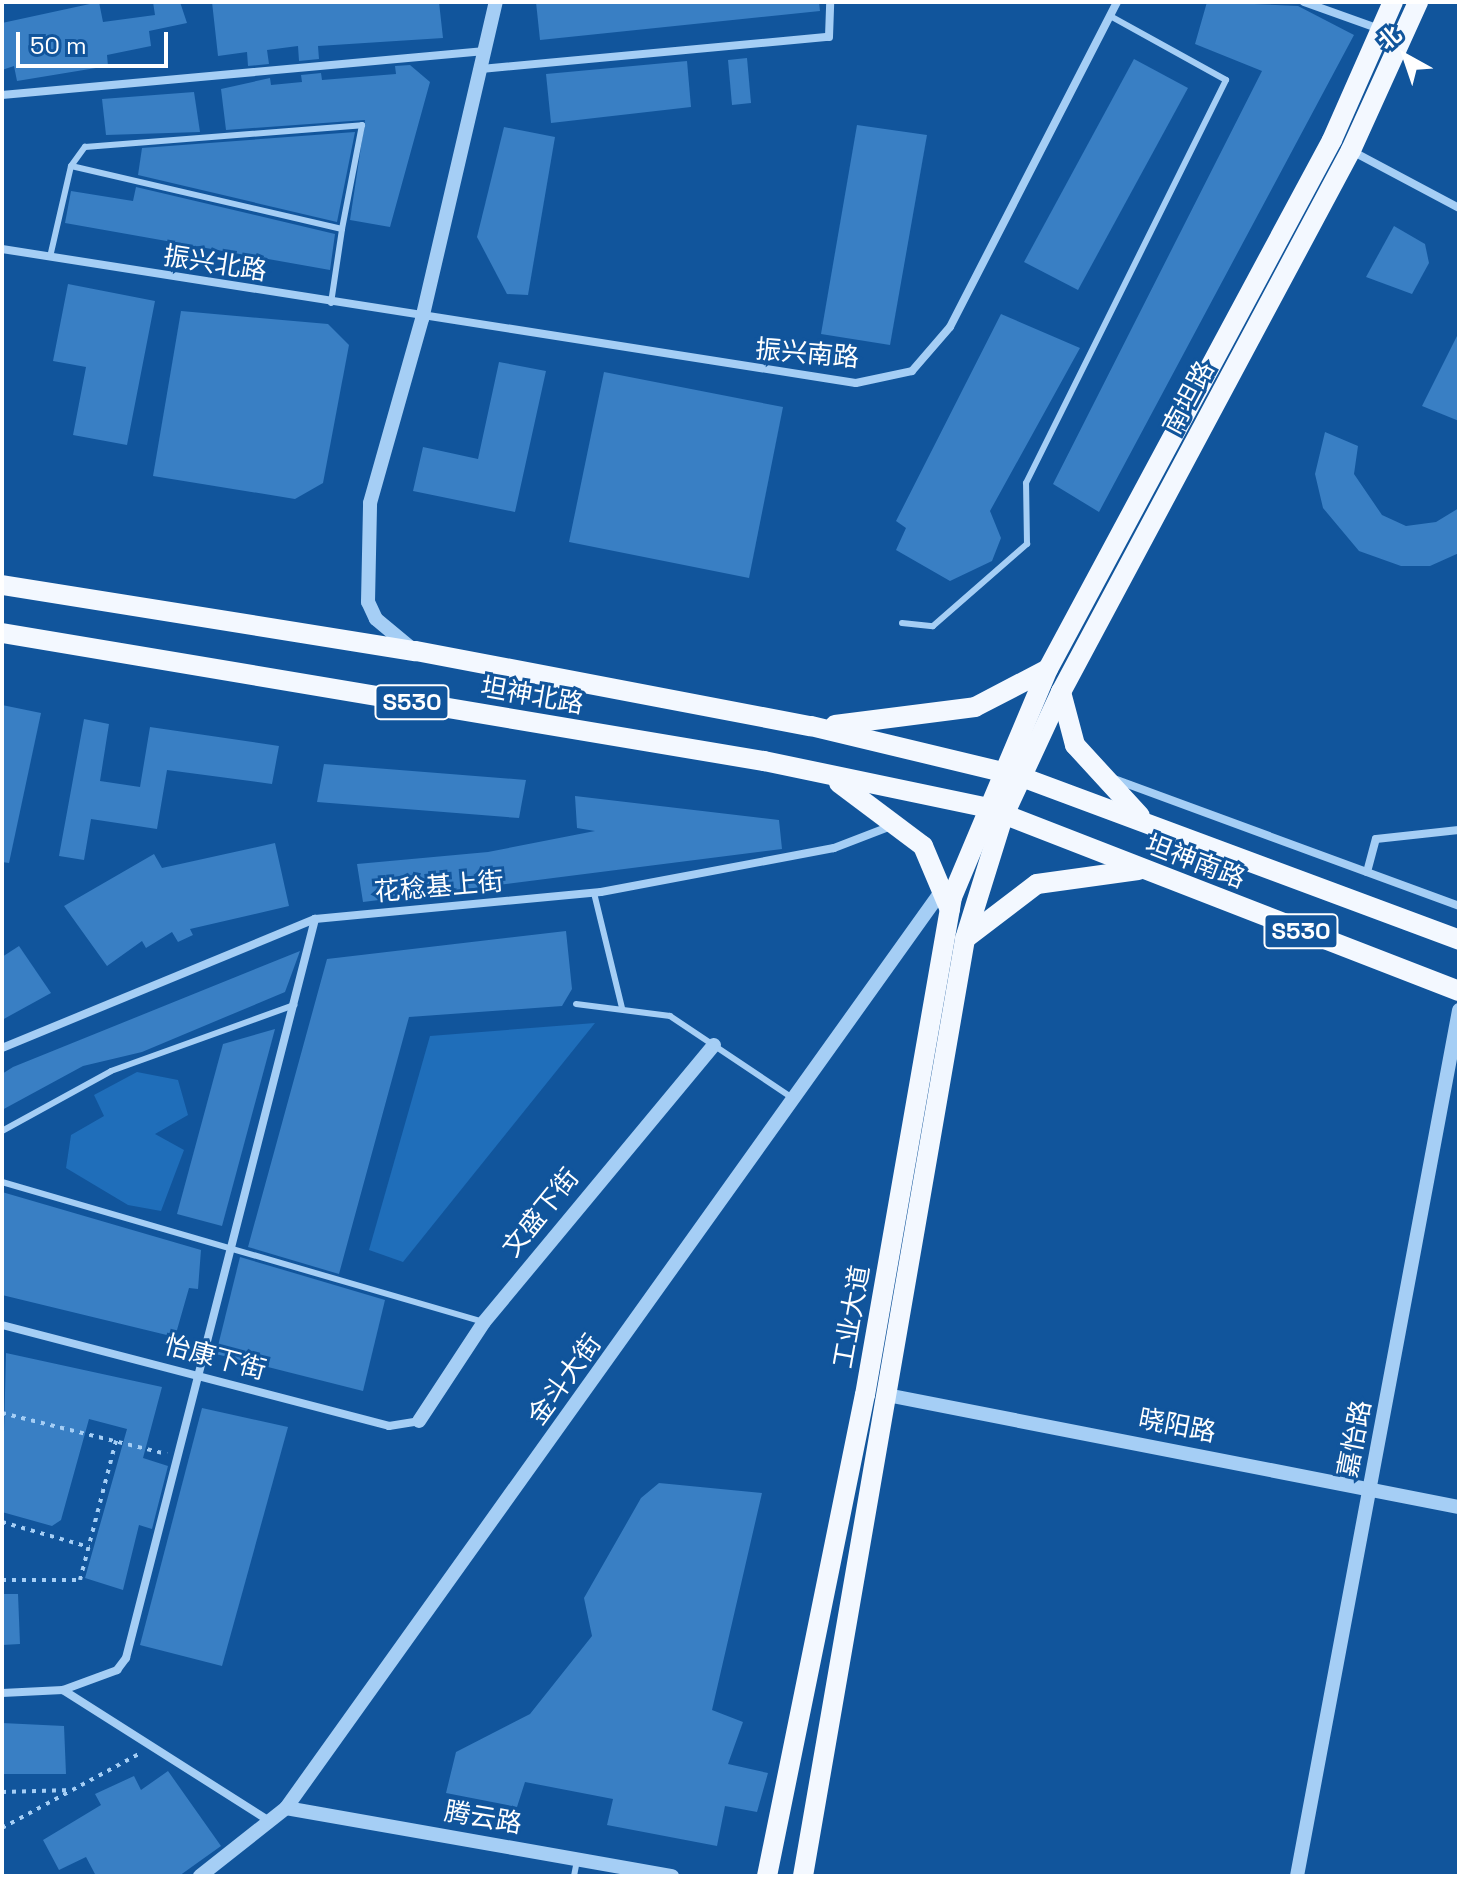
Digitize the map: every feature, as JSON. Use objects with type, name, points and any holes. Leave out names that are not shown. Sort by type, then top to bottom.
[{"type":"main road","name":"南坦路","points":[[994,812],[1048,669],[1332,140],[1393,2]]},
{"type":"main road","name":"南坦路","points":[[1010,774],[1061,692],[1351,150],[1418,2]]},
{"type":"main road","name":"坦神北路","points":[[2,585],[416,651],[811,726],[1010,774]]},
{"type":"main road","name":"坦神北路","points":[[2,633],[821,772],[994,812]]},
{"type":"main road","points":[[811,726],[975,707],[1048,669]]},
{"type":"main road","points":[[1061,692],[1064,721],[1097,773],[1143,819]]},
{"type":"main road","points":[[821,772],[923,846],[950,910]]},
{"type":"main road","name":"坦神南路","points":[[1010,774],[1143,819],[1459,940]]},
{"type":"main road","name":"坦神南路","points":[[994,812],[1459,991]]},
{"type":"main road","name":"工业大道","points":[[767,1876],[865,1395],[950,910],[994,812]]},
{"type":"main road","name":"工业大道","points":[[803,1876],[965,939],[994,812]]},
{"type":"main road","points":[[965,939],[1037,884],[1142,870]]},
{"type":"street","points":[[416,651],[376,619],[365,566],[370,503],[422,319],[496,2]]},
{"type":"street","points":[[481,69],[829,37],[830,2]]},
{"type":"street","name":"振兴南路","points":[[422,319],[856,383],[912,371],[950,327],[1117,2]]},
{"type":"street","points":[[1304,2],[1402,37]]},
{"type":"street","points":[[2,95],[485,51]]},
{"type":"street","points":[[1332,140],[1459,208]]},
{"type":"street","name":"振兴北路","points":[[2,249],[422,319]]},
{"type":"street","points":[[1097,773],[1459,906]]},
{"type":"street","name":"花稔基上街","points":[[2,1048],[315,919],[594,893],[834,848],[896,824]]},
{"type":"street","points":[[1367,872],[1376,839],[1459,830]]},
{"type":"street","name":"金斗大街","points":[[200,1876],[286,1808],[796,1100],[943,889]]},
{"type":"street","points":[[2,1693],[63,1690],[117,1670],[126,1658],[177,1456],[202,1375],[315,919]]},
{"type":"street","name":"嘉怡路","points":[[1297,1876],[1459,1010]]},
{"type":"street","name":"文盛下街","points":[[419,1421],[484,1322],[714,1045]]},
{"type":"street","name":"怡康下街","points":[[2,1325],[389,1426],[419,1421]]},
{"type":"street","name":"晓阳路","points":[[887,1395],[1459,1507]]},
{"type":"street","points":[[63,1690],[147,1747],[271,1822]]},
{"type":"street","name":"腾云路","points":[[286,1808],[672,1876]]},
{"type":"lane","points":[[902,623],[933,626],[1027,544],[1026,483],[1226,80],[1110,16]]},
{"type":"lane","points":[[50,257],[71,166],[85,147],[362,125],[331,303]]},
{"type":"lane","points":[[71,166],[342,229]]},
{"type":"lane","points":[[594,893],[622,1008]]},
{"type":"lane","points":[[576,1004],[670,1016],[796,1100]]},
{"type":"lane","points":[[2,1131],[111,1071],[294,1005]]},
{"type":"lane","points":[[2,1182],[484,1322]]},
{"type":"lane","points":[[574,1876],[577,1859]]},
{"type":"path","points":[[2,1413],[177,1456]]},
{"type":"path","points":[[2,1580],[80,1580],[116,1441]]},
{"type":"path","points":[[2,1522],[89,1547]]},
{"type":"path","points":[[2,1828],[75,1790],[147,1747]]},
{"type":"path","points":[[2,1792],[75,1790]]},
{"type":"shaded area","points":[[595,1023],[403,1262],[369,1250],[430,1036]]},
{"type":"shaded area","points":[[137,1072],[178,1080],[188,1115],[155,1134],[184,1150],[161,1211],[128,1205],[66,1168],[71,1135],[104,1116],[94,1095]]},
{"type":"building","points":[[99,2],[103,22],[155,15],[153,2],[180,2],[187,23],[149,31],[151,46],[107,55],[108,66],[17,81],[14,66],[2,70],[2,23]]},
{"type":"building","points":[[212,2],[439,2],[443,38],[318,46],[319,59],[299,61],[298,46],[267,50],[269,64],[248,66],[247,52],[218,56]]},
{"type":"building","points":[[536,2],[819,2],[820,11],[540,40]]},
{"type":"building","points":[[1207,2],[1298,6],[1354,35],[1099,512],[1053,484],[1262,71],[1195,44]]},
{"type":"building","points":[[747,58],[751,103],[732,105],[728,60]]},
{"type":"building","points":[[1134,59],[1188,88],[1078,290],[1024,262]]},
{"type":"building","points":[[687,61],[691,107],[551,123],[546,74]]},
{"type":"building","points":[[410,65],[430,82],[390,227],[350,220],[365,120],[226,130],[221,89],[270,78],[271,85],[302,82],[301,75],[321,73],[322,80],[396,74],[395,66]]},
{"type":"building","points":[[194,92],[200,132],[106,135],[102,99]]},
{"type":"building","points":[[857,125],[927,135],[890,345],[821,334]]},
{"type":"building","points":[[504,127],[555,137],[528,295],[507,294],[477,237]]},
{"type":"building","points":[[355,132],[337,222],[138,175],[142,148]]},
{"type":"building","points":[[136,187],[335,234],[330,270],[65,223],[71,191],[133,201]]},
{"type":"building","points":[[1394,226],[1425,244],[1429,263],[1412,294],[1366,277]]},
{"type":"building","points":[[68,284],[155,301],[127,445],[73,435],[86,367],[53,361]]},
{"type":"building","points":[[181,311],[328,324],[349,345],[323,483],[295,499],[153,476]]},
{"type":"building","points":[[1001,314],[1080,348],[990,511],[1001,538],[992,561],[950,581],[896,550],[906,528],[896,521]]},
{"type":"building","points":[[1459,332],[1459,421],[1422,406]]},
{"type":"building","points":[[499,362],[546,371],[515,512],[413,491],[423,447],[478,459]]},
{"type":"building","points":[[604,372],[783,407],[749,578],[569,542]]},
{"type":"building","points":[[1325,432],[1358,446],[1354,474],[1382,515],[1406,526],[1436,522],[1459,508],[1459,553],[1430,566],[1401,566],[1359,551],[1323,508],[1315,474]]},
{"type":"building","points":[[2,705],[41,713],[9,863],[2,862]]},
{"type":"building","points":[[84,719],[109,724],[100,781],[140,787],[150,727],[279,746],[272,784],[167,770],[157,829],[91,819],[84,860],[59,856]]},
{"type":"building","points":[[324,764],[526,780],[519,818],[317,802]]},
{"type":"building","points":[[575,796],[779,820],[782,849],[363,902],[357,864],[488,852],[595,831],[577,828]]},
{"type":"building","points":[[275,843],[289,906],[190,929],[193,935],[178,942],[172,932],[146,948],[142,941],[107,966],[64,906],[154,854],[162,868]]},
{"type":"building","points":[[566,931],[572,989],[562,1006],[409,1017],[339,1274],[248,1247],[327,959]]},
{"type":"building","points":[[19,946],[51,993],[2,1020],[2,957]]},
{"type":"building","points":[[300,951],[285,992],[142,1052],[83,1066],[2,1110],[2,1074],[13,1067]]},
{"type":"building","points":[[275,1029],[222,1226],[177,1214],[223,1044]]},
{"type":"building","points":[[2,1192],[201,1250],[198,1289],[189,1288],[175,1337],[2,1295]]},
{"type":"building","points":[[240,1257],[385,1300],[363,1391],[216,1354]]},
{"type":"building","points":[[6,1353],[162,1387],[143,1458],[168,1466],[152,1529],[139,1525],[123,1590],[85,1578],[127,1429],[89,1419],[61,1520],[52,1526],[2,1512]]},
{"type":"building","points":[[202,1408],[288,1427],[222,1666],[140,1645]]},
{"type":"building","points":[[659,1483],[762,1493],[712,1710],[743,1722],[728,1764],[768,1773],[757,1812],[725,1806],[717,1846],[607,1825],[613,1799],[525,1782],[517,1807],[446,1793],[456,1752],[530,1714],[592,1636],[584,1598],[641,1498]]},
{"type":"building","points":[[2,1594],[18,1594],[20,1644],[2,1645]]},
{"type":"building","points":[[2,1723],[64,1726],[66,1774],[2,1774]]},
{"type":"building","points":[[168,1771],[221,1846],[179,1876],[96,1876],[86,1857],[59,1870],[43,1840],[101,1805],[95,1794],[134,1776],[141,1790]]}]
